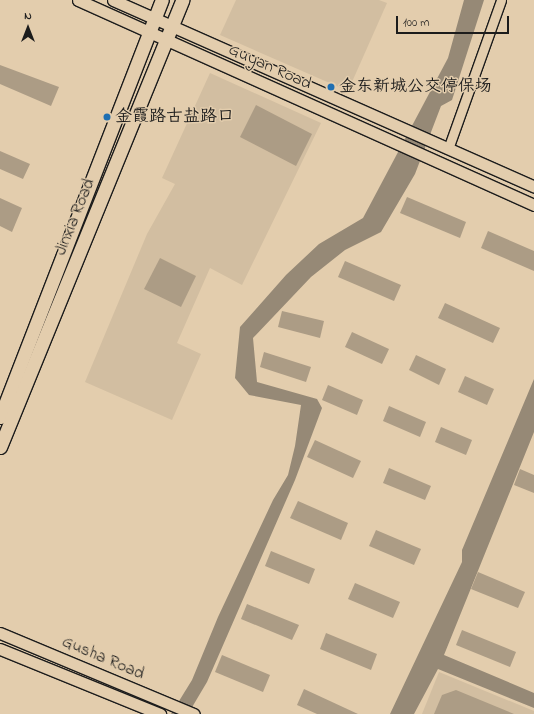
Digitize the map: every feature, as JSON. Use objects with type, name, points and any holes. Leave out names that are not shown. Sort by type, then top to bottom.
[{"type":"main road","name":"Jinxia Road","points":[[0,417],[162,0]]},
{"type":"main road","name":"Jinxia Road","points":[[0,447],[182,0]]},
{"type":"street","name":"Guyan Road","points":[[78,0],[534,205]]},
{"type":"street","name":"Guyan Road","points":[[113,0],[534,187]]},
{"type":"street","points":[[448,149],[501,0]]},
{"type":"street","name":"Gusha Road","points":[[0,633],[194,714]]},
{"type":"street","name":"Gusha Road","points":[[0,649],[160,714]]},
{"type":"shaded area","points":[[236,0],[379,0],[387,3],[348,91],[220,35]]},
{"type":"shaded area","points":[[464,0],[484,0],[452,100],[441,106],[415,174],[381,232],[345,250],[311,277],[253,338],[257,382],[317,399],[322,408],[295,480],[207,682],[188,714],[171,714],[192,680],[218,617],[273,500],[288,475],[295,446],[301,405],[249,395],[235,378],[240,327],[286,275],[319,244],[363,218],[448,58]]},
{"type":"shaded area","points":[[210,73],[321,123],[242,285],[210,268],[177,343],[201,354],[172,420],[85,382],[147,234],[175,184],[162,178]]},
{"type":"shaded area","points":[[534,379],[534,432],[444,655],[534,693],[534,708],[438,669],[414,714],[390,714],[462,562],[462,550]]},
{"type":"shaded area","points":[[439,672],[534,711],[534,714],[422,714]]},
{"type":"building","points":[[0,65],[59,87],[51,106],[0,84]]},
{"type":"building","points":[[256,105],[312,134],[296,166],[240,137]]},
{"type":"building","points":[[0,151],[30,164],[23,179],[0,169]]},
{"type":"building","points":[[407,197],[466,222],[460,238],[400,213]]},
{"type":"building","points":[[0,198],[22,208],[12,232],[0,226]]},
{"type":"building","points":[[488,231],[534,251],[534,271],[481,248]]},
{"type":"building","points":[[160,258],[196,276],[181,307],[144,289]]},
{"type":"building","points":[[345,261],[401,285],[394,301],[338,277]]},
{"type":"building","points":[[445,303],[500,328],[493,343],[438,318]]},
{"type":"building","points":[[282,311],[324,321],[320,338],[278,327]]},
{"type":"building","points":[[352,332],[389,349],[382,364],[345,347]]},
{"type":"building","points":[[264,352],[311,367],[306,382],[260,367]]},
{"type":"building","points":[[416,355],[446,369],[439,385],[409,370]]},
{"type":"building","points":[[465,376],[494,389],[487,405],[458,392]]},
{"type":"building","points":[[328,385],[363,400],[357,415],[322,400]]},
{"type":"building","points":[[389,406],[426,422],[420,437],[383,421]]},
{"type":"building","points":[[441,427],[472,440],[466,455],[435,442]]},
{"type":"building","points":[[315,440],[361,461],[353,478],[307,457]]},
{"type":"building","points":[[389,468],[431,486],[425,500],[383,483]]},
{"type":"building","points":[[520,469],[534,475],[534,493],[514,485]]},
{"type":"building","points":[[298,501],[348,523],[341,540],[290,518]]},
{"type":"building","points":[[376,530],[421,549],[414,565],[369,546]]},
{"type":"building","points":[[271,551],[315,569],[309,584],[265,566]]},
{"type":"building","points":[[478,572],[525,592],[518,608],[471,589]]},
{"type":"building","points":[[355,583],[400,602],[393,618],[348,599]]},
{"type":"building","points":[[247,604],[299,625],[292,640],[241,619]]},
{"type":"building","points":[[462,630],[516,652],[510,667],[456,645]]},
{"type":"building","points":[[326,633],[377,654],[371,670],[320,649]]},
{"type":"building","points":[[222,655],[270,675],[263,692],[215,672]]},
{"type":"building","points":[[304,689],[358,714],[317,714],[297,705]]},
{"type":"building","points":[[456,690],[514,714],[434,714],[442,695]]},
{"type":"place","name":"金东新城公交停保场","points":[[331,87]]},
{"type":"place","name":"金霞路古盐路口","points":[[107,117]]}]
